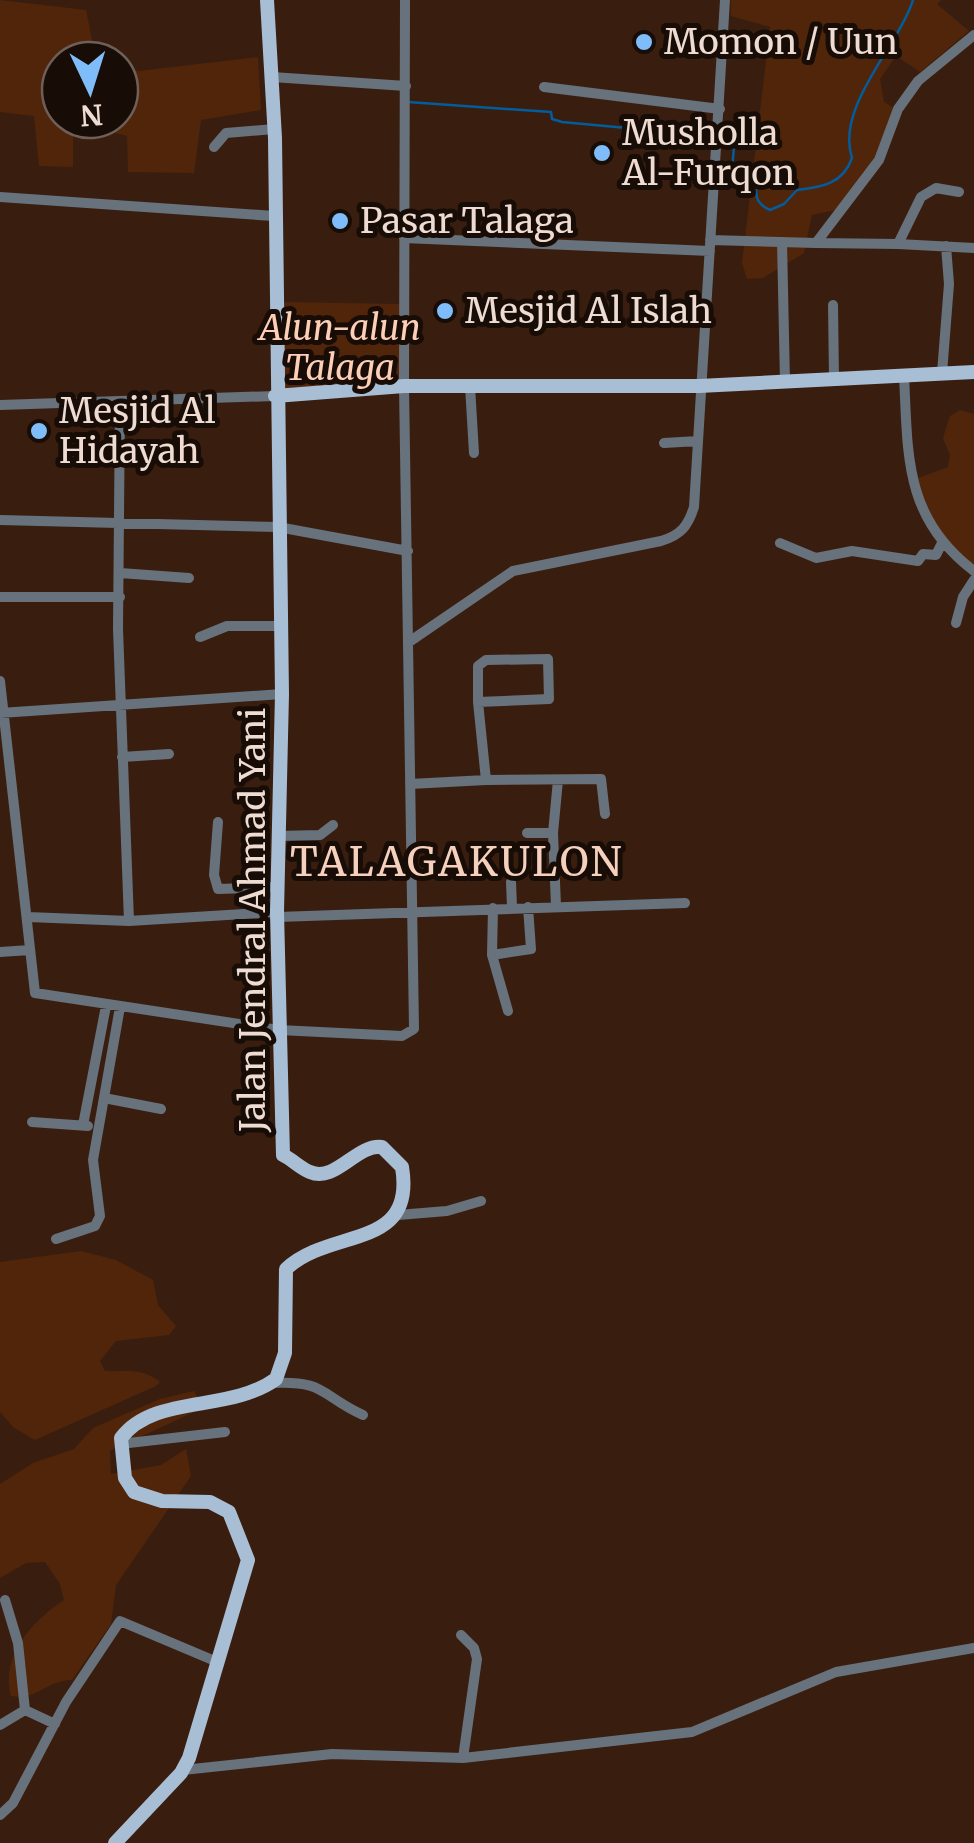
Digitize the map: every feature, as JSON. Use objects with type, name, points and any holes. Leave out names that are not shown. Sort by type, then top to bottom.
[{"type":"main road","name":"Jalan Jendral Ahmad Yani","points":[[267,0],[274,130],[282,694],[279,1030],[284,1154],[312,1173],[324,1175],[370,1147],[390,1151],[402,1167],[405,1182],[398,1215]]},
{"type":"main road","points":[[275,396],[404,386],[700,386],[974,372]]},
{"type":"main road","points":[[115,1843],[182,1770],[248,1560],[228,1512],[210,1502],[162,1501],[134,1492],[124,1478],[120,1444],[134,1424],[160,1411],[223,1403],[269,1384],[283,1366],[286,1269],[301,1255],[321,1245],[364,1236],[398,1215]]},
{"type":"street","points":[[0,680],[35,994],[279,1030],[367,1036],[410,1033],[417,1016],[404,386],[406,0]]},
{"type":"street","points":[[409,642],[513,572],[630,549],[682,532],[694,506],[725,0]]},
{"type":"street","points":[[816,243],[879,160],[898,108],[918,81],[974,35]]},
{"type":"street","points":[[272,77],[406,86]]},
{"type":"street","points":[[544,87],[720,108]]},
{"type":"street","points":[[214,147],[226,134],[274,130]]},
{"type":"street","points":[[898,244],[921,196],[936,188],[959,192]]},
{"type":"street","points":[[0,197],[274,216]]},
{"type":"street","points":[[404,238],[974,248]]},
{"type":"street","points":[[782,242],[785,382]]},
{"type":"street","points":[[942,373],[949,284],[946,246]]},
{"type":"street","points":[[832,305],[834,379]]},
{"type":"street","points":[[904,375],[921,513],[943,542],[974,571]]},
{"type":"street","points":[[470,386],[474,453]]},
{"type":"street","points":[[0,406],[275,396]]},
{"type":"street","points":[[120,402],[121,705],[129,920]]},
{"type":"street","points":[[664,443],[698,440]]},
{"type":"street","points":[[0,520],[278,528],[408,551]]},
{"type":"street","points":[[780,543],[816,558],[852,551],[918,561],[923,554],[936,555],[943,542]]},
{"type":"street","points":[[120,573],[189,578]]},
{"type":"street","points":[[956,623],[974,580]]},
{"type":"street","points":[[0,597],[120,598]]},
{"type":"street","points":[[200,637],[227,626],[281,626]]},
{"type":"street","points":[[478,702],[549,699],[548,659],[481,662],[478,702],[486,780]]},
{"type":"street","points":[[1,713],[282,694]]},
{"type":"street","points":[[122,756],[169,754]]},
{"type":"street","points":[[556,906],[553,833],[558,780]]},
{"type":"street","points":[[410,784],[604,780],[604,814]]},
{"type":"street","points":[[218,822],[214,875],[218,889],[279,888]]},
{"type":"street","points":[[278,836],[320,835],[332,824]]},
{"type":"street","points":[[527,833],[553,833]]},
{"type":"street","points":[[511,882],[512,907]]},
{"type":"street","points":[[28,917],[129,920],[685,903]]},
{"type":"street","points":[[492,955],[531,949],[528,907]]},
{"type":"street","points":[[493,908],[492,955],[508,1011]]},
{"type":"street","points":[[0,952],[30,950]]},
{"type":"street","points":[[84,1125],[106,1006]]},
{"type":"street","points":[[56,1239],[95,1226],[99,1210],[93,1160],[120,1008]]},
{"type":"street","points":[[104,1098],[162,1108]]},
{"type":"street","points":[[32,1122],[99,1128]]},
{"type":"street","points":[[398,1215],[447,1212],[481,1201]]},
{"type":"street","points":[[269,1384],[324,1388],[345,1407],[363,1415]]},
{"type":"street","points":[[120,1444],[225,1432]]},
{"type":"street","points":[[6,1600],[18,1644],[25,1710]]},
{"type":"street","points":[[0,1815],[13,1803],[55,1724],[120,1620],[215,1660]]},
{"type":"street","points":[[461,1635],[474,1648],[477,1659],[463,1758]]},
{"type":"street","points":[[182,1770],[332,1754],[463,1758],[703,1729],[836,1672],[974,1648]]},
{"type":"street","points":[[25,1710],[55,1724]]},
{"type":"street","points":[[0,1725],[25,1710]]},
{"type":"green space","points":[[0,0],[86,10],[92,40],[40,40],[40,140],[73,140],[73,167],[39,166],[34,116],[0,112]]},
{"type":"green space","points":[[731,0],[941,0],[937,4],[969,31],[920,72],[896,56],[880,79],[884,102],[899,111],[880,151],[836,210],[812,215],[804,253],[763,278],[747,279],[742,263],[770,27],[731,16]]},
{"type":"green space","points":[[258,57],[261,110],[201,120],[194,173],[128,172],[127,140],[140,140],[140,71]]},
{"type":"green space","name":"Alun-alun Talaga","points":[[282,302],[400,304],[403,393],[277,394]]},
{"type":"green space","points":[[960,410],[974,414],[974,580],[918,506],[913,480],[948,467],[950,455],[943,438],[950,416]]},
{"type":"green space","points":[[81,1251],[116,1260],[153,1280],[158,1305],[176,1326],[169,1335],[116,1341],[100,1361],[105,1371],[147,1374],[160,1382],[156,1386],[35,1440],[13,1427],[0,1412],[0,1262]]},
{"type":"green space","points":[[194,1391],[200,1401],[194,1412],[110,1451],[111,1474],[161,1465],[186,1449],[191,1476],[116,1585],[111,1624],[72,1680],[28,1696],[11,1696],[10,1666],[15,1652],[31,1628],[64,1600],[60,1584],[45,1562],[26,1563],[0,1578],[0,1484],[33,1463],[74,1449],[93,1428],[160,1399]]},
{"type":"waterway","points":[[721,137],[734,147],[732,169],[753,171],[757,198],[770,210],[784,204],[797,190],[837,179],[852,158],[849,138],[860,97],[913,0]]},
{"type":"waterway","points":[[408,102],[551,112],[552,119],[562,122],[713,136]]},
{"type":"place","name":"Momon / Uun","points":[[644,42]]},
{"type":"place","name":"Musholla Al-Furqon","points":[[602,153]]},
{"type":"place","name":"Pasar Talaga","points":[[340,221]]},
{"type":"place","name":"Mesjid Al Islah","points":[[445,311]]},
{"type":"place","name":"Mesjid Al Hidayah","points":[[39,431]]},
{"type":"district","name":"TALAGAKULON","points":[[457,862]]}]
